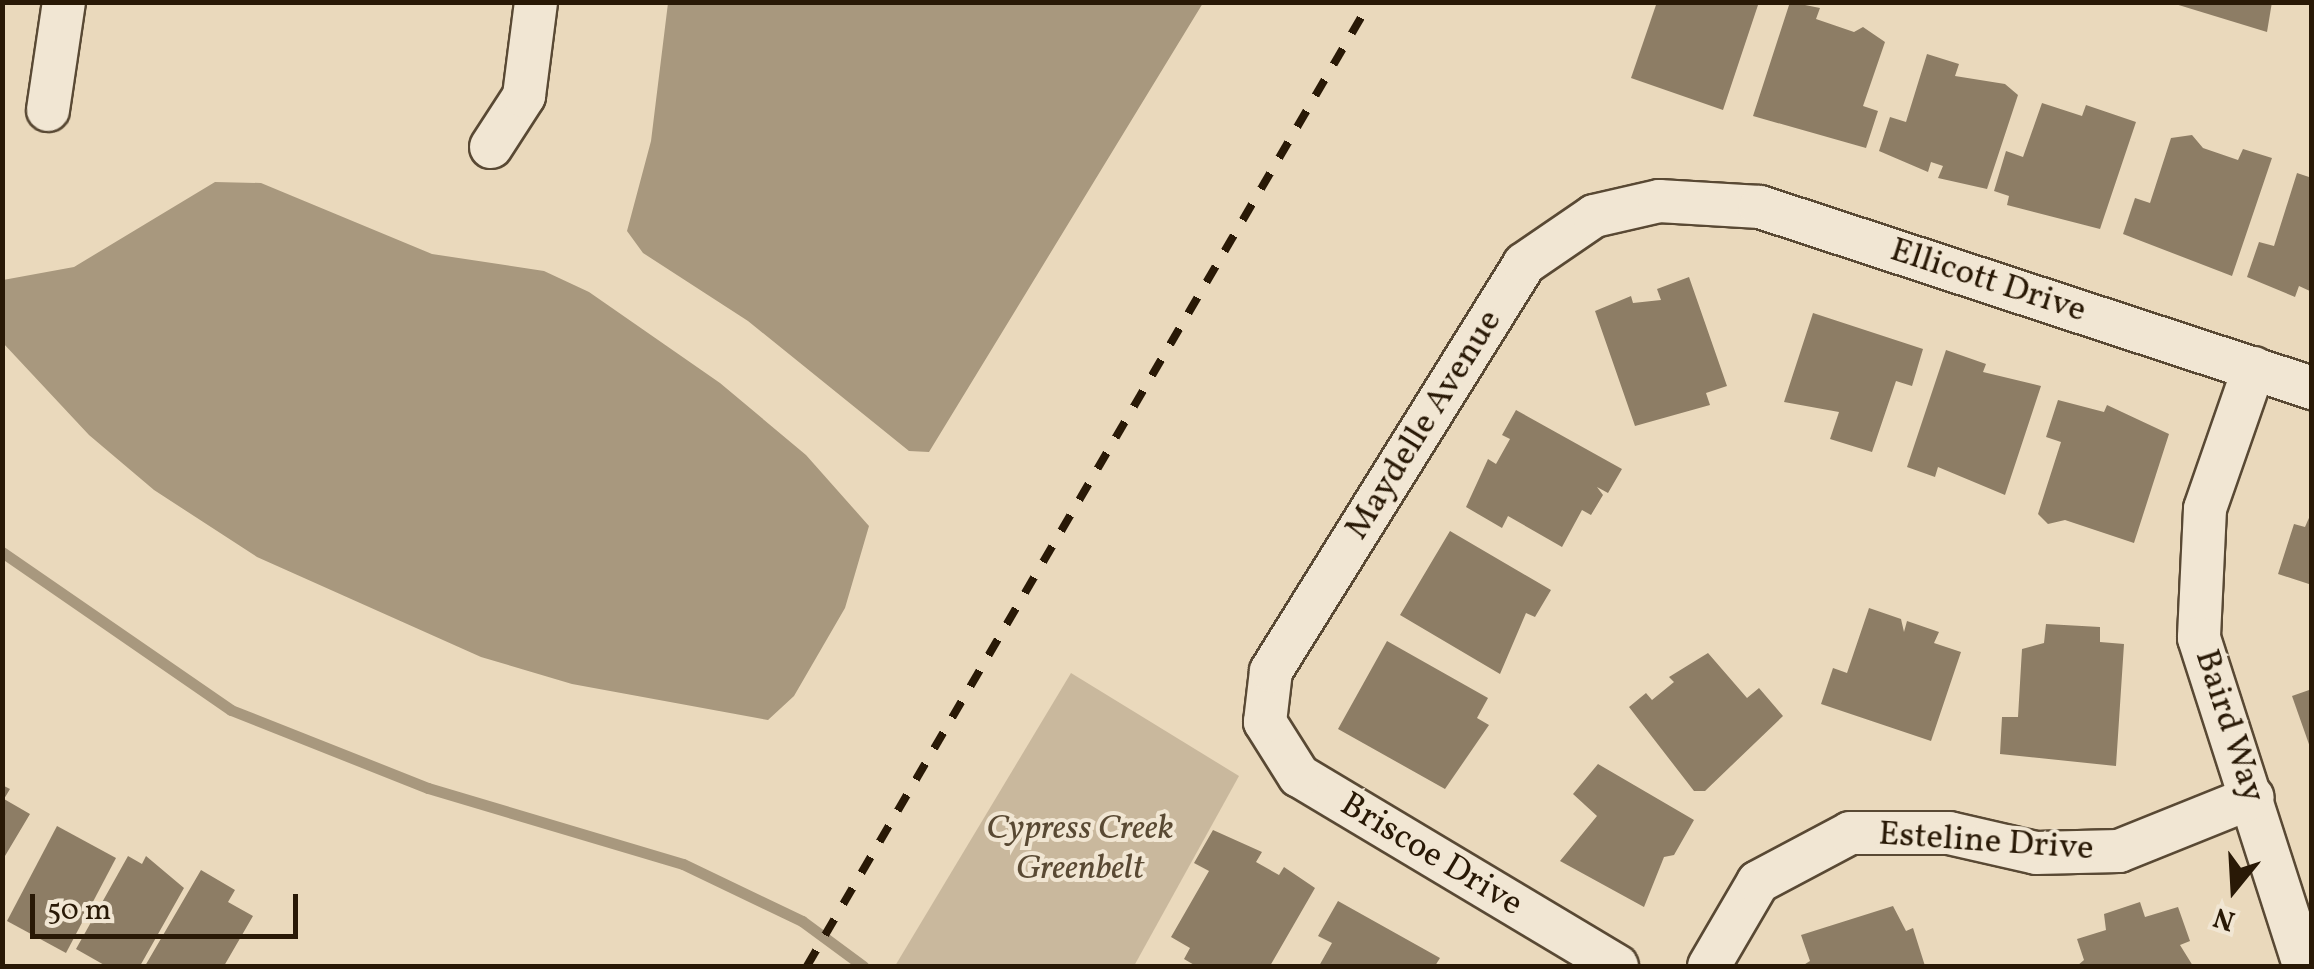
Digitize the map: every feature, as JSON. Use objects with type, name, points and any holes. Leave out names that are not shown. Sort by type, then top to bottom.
[{"type":"street","points":[[48,110],[64,2]]},
{"type":"street","points":[[491,146],[524,96],[536,2]]},
{"type":"street","name":"Ellicott Drive","points":[[1658,201],[1760,207],[2312,388]]},
{"type":"street","name":"Maydelle Avenue","points":[[1265,722],[1271,672],[1524,264],[1594,216],[1658,201]]},
{"type":"street","name":"Baird Way","points":[[2254,368],[2205,509],[2199,638],[2304,966]]},
{"type":"street","name":"Briscoe Drive","points":[[1265,722],[1299,776],[1618,966]]},
{"type":"street","name":"Esteline Drive","points":[[1709,966],[1758,882],[1850,833],[1949,834],[2036,853],[2119,851],[2253,797]]},
{"type":"green space","name":"Cypress Creek Greenbelt","points":[[1071,673],[1239,776],[1134,966],[895,966]]},
{"type":"shaded area","points":[[668,2],[1203,3],[929,452],[909,451],[748,321],[643,253],[627,231],[651,141]]},
{"type":"shaded area","points":[[215,182],[261,183],[432,254],[544,271],[589,292],[720,383],[806,455],[869,526],[845,608],[794,696],[768,720],[572,684],[481,657],[257,557],[154,490],[89,435],[3,343],[3,280],[74,267]]},
{"type":"building","points":[[1657,2],[1759,2],[1723,110],[1631,78]]},
{"type":"building","points":[[1790,2],[1820,8],[1816,19],[1854,32],[1863,27],[1885,42],[1863,106],[1878,111],[1866,148],[1753,116]]},
{"type":"building","points":[[2173,2],[2272,2],[2267,32],[2172,3]]},
{"type":"building","points":[[1927,54],[1959,64],[1955,76],[2005,84],[2018,95],[1987,189],[1938,178],[1943,166],[1931,162],[1928,172],[1879,151],[1890,117],[1906,122]]},
{"type":"building","points":[[2042,103],[2082,116],[2086,105],[2136,122],[2100,229],[2007,205],[2009,196],[1994,191],[2006,151],[2023,157]]},
{"type":"building","points":[[2192,135],[2203,148],[2238,160],[2243,149],[2272,158],[2232,276],[2123,234],[2135,198],[2150,203],[2171,138]]},
{"type":"building","points":[[2297,173],[2312,178],[2312,292],[2299,286],[2295,297],[2247,277],[2259,242],[2274,246]]},
{"type":"building","points":[[1689,277],[1727,386],[1706,393],[1710,405],[1635,426],[1595,311],[1631,296],[1633,303],[1661,300],[1657,289]]},
{"type":"building","points":[[1813,313],[1923,349],[1912,386],[1896,381],[1872,452],[1830,439],[1839,412],[1784,402]]},
{"type":"building","points":[[1946,350],[1986,364],[1983,372],[2041,386],[2005,495],[1938,467],[1935,477],[1907,467]]},
{"type":"building","points":[[2058,400],[2104,412],[2107,405],[2169,434],[2134,543],[2065,520],[2048,524],[2038,514],[2061,442],[2046,437]]},
{"type":"building","points":[[1516,410],[1622,469],[1608,493],[1597,487],[1603,495],[1591,515],[1582,510],[1562,547],[1508,516],[1502,528],[1466,507],[1488,459],[1496,464],[1510,439],[1502,435]]},
{"type":"building","points":[[2312,511],[2312,585],[2278,574],[2294,524],[2305,527]]},
{"type":"building","points":[[1450,531],[1551,590],[1535,617],[1526,613],[1500,674],[1400,615]]},
{"type":"building","points":[[1869,608],[1901,619],[1904,632],[1907,621],[1939,632],[1934,643],[1961,652],[1931,741],[1821,704],[1833,668],[1847,673]]},
{"type":"building","points":[[2046,624],[2100,627],[2100,642],[2124,644],[2116,766],[2000,754],[2002,717],[2018,717],[2022,649],[2044,643]]},
{"type":"building","points":[[1387,641],[1488,698],[1477,718],[1489,725],[1445,789],[1338,729]]},
{"type":"building","points":[[1708,653],[1747,698],[1759,688],[1783,716],[1705,791],[1694,791],[1629,707],[1646,693],[1652,700],[1674,682],[1669,677]]},
{"type":"building","points":[[2312,689],[2312,750],[2311,750],[2292,696]]},
{"type":"building","points":[[1598,764],[1694,820],[1674,855],[1664,857],[1644,907],[1560,861],[1597,816],[1573,794]]},
{"type":"building","points":[[2,785],[10,789],[4,799],[30,814],[2,861]]},
{"type":"building","points":[[57,826],[116,858],[66,953],[7,921]]},
{"type":"building","points":[[1213,830],[1262,852],[1256,862],[1279,875],[1284,867],[1315,888],[1270,966],[1196,966],[1184,959],[1190,948],[1171,937],[1209,871],[1194,863]]},
{"type":"building","points":[[128,856],[142,864],[146,856],[184,888],[140,966],[106,966],[76,949]]},
{"type":"building","points":[[201,870],[235,890],[228,902],[253,916],[224,966],[145,966]]},
{"type":"building","points":[[1338,901],[1440,958],[1435,966],[1319,966],[1332,943],[1318,936]]},
{"type":"building","points":[[2140,902],[2145,917],[2178,907],[2190,941],[2180,945],[2193,966],[2077,966],[2084,960],[2077,939],[2106,930],[2104,914]]},
{"type":"building","points":[[1893,906],[1906,931],[1913,928],[1925,966],[1802,966],[1810,961],[1801,935]]},
{"type":"waterway","points":[[2,552],[231,710],[428,788],[683,864],[802,921],[863,966]]},
{"type":"railway","points":[[807,966],[1370,2]]}]
